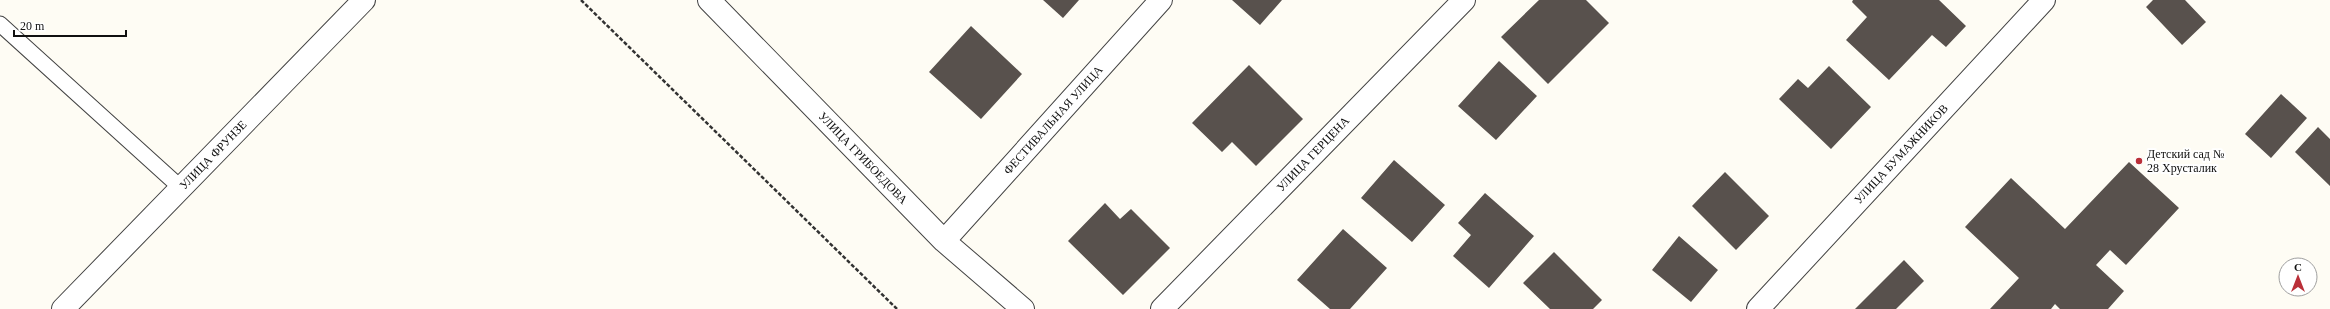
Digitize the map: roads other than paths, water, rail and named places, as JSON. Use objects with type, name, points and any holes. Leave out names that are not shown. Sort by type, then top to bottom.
[{"type":"street","name":"УЛИЦА ФРУНЗЕ","points":[[63,309],[364,0]]},
{"type":"street","name":"УЛИЦА ГРИБОЕДОВА","points":[[709,0],[944,241],[1023,309]]},
{"type":"street","name":"ФЕСТИВАЛЬНАЯ УЛИЦА","points":[[944,241],[1161,0]]},
{"type":"street","name":"УЛИЦА ГЕРЦЕНА","points":[[1162,309],[1464,0]]},
{"type":"street","name":"УЛИЦА БУМАЖНИКОВ","points":[[1758,309],[2044,0]]},
{"type":"lane","points":[[0,24],[181,188]]},
{"type":"place","name":"Детский сад № 28 Хрусталик","points":[[2139,161]]}]
